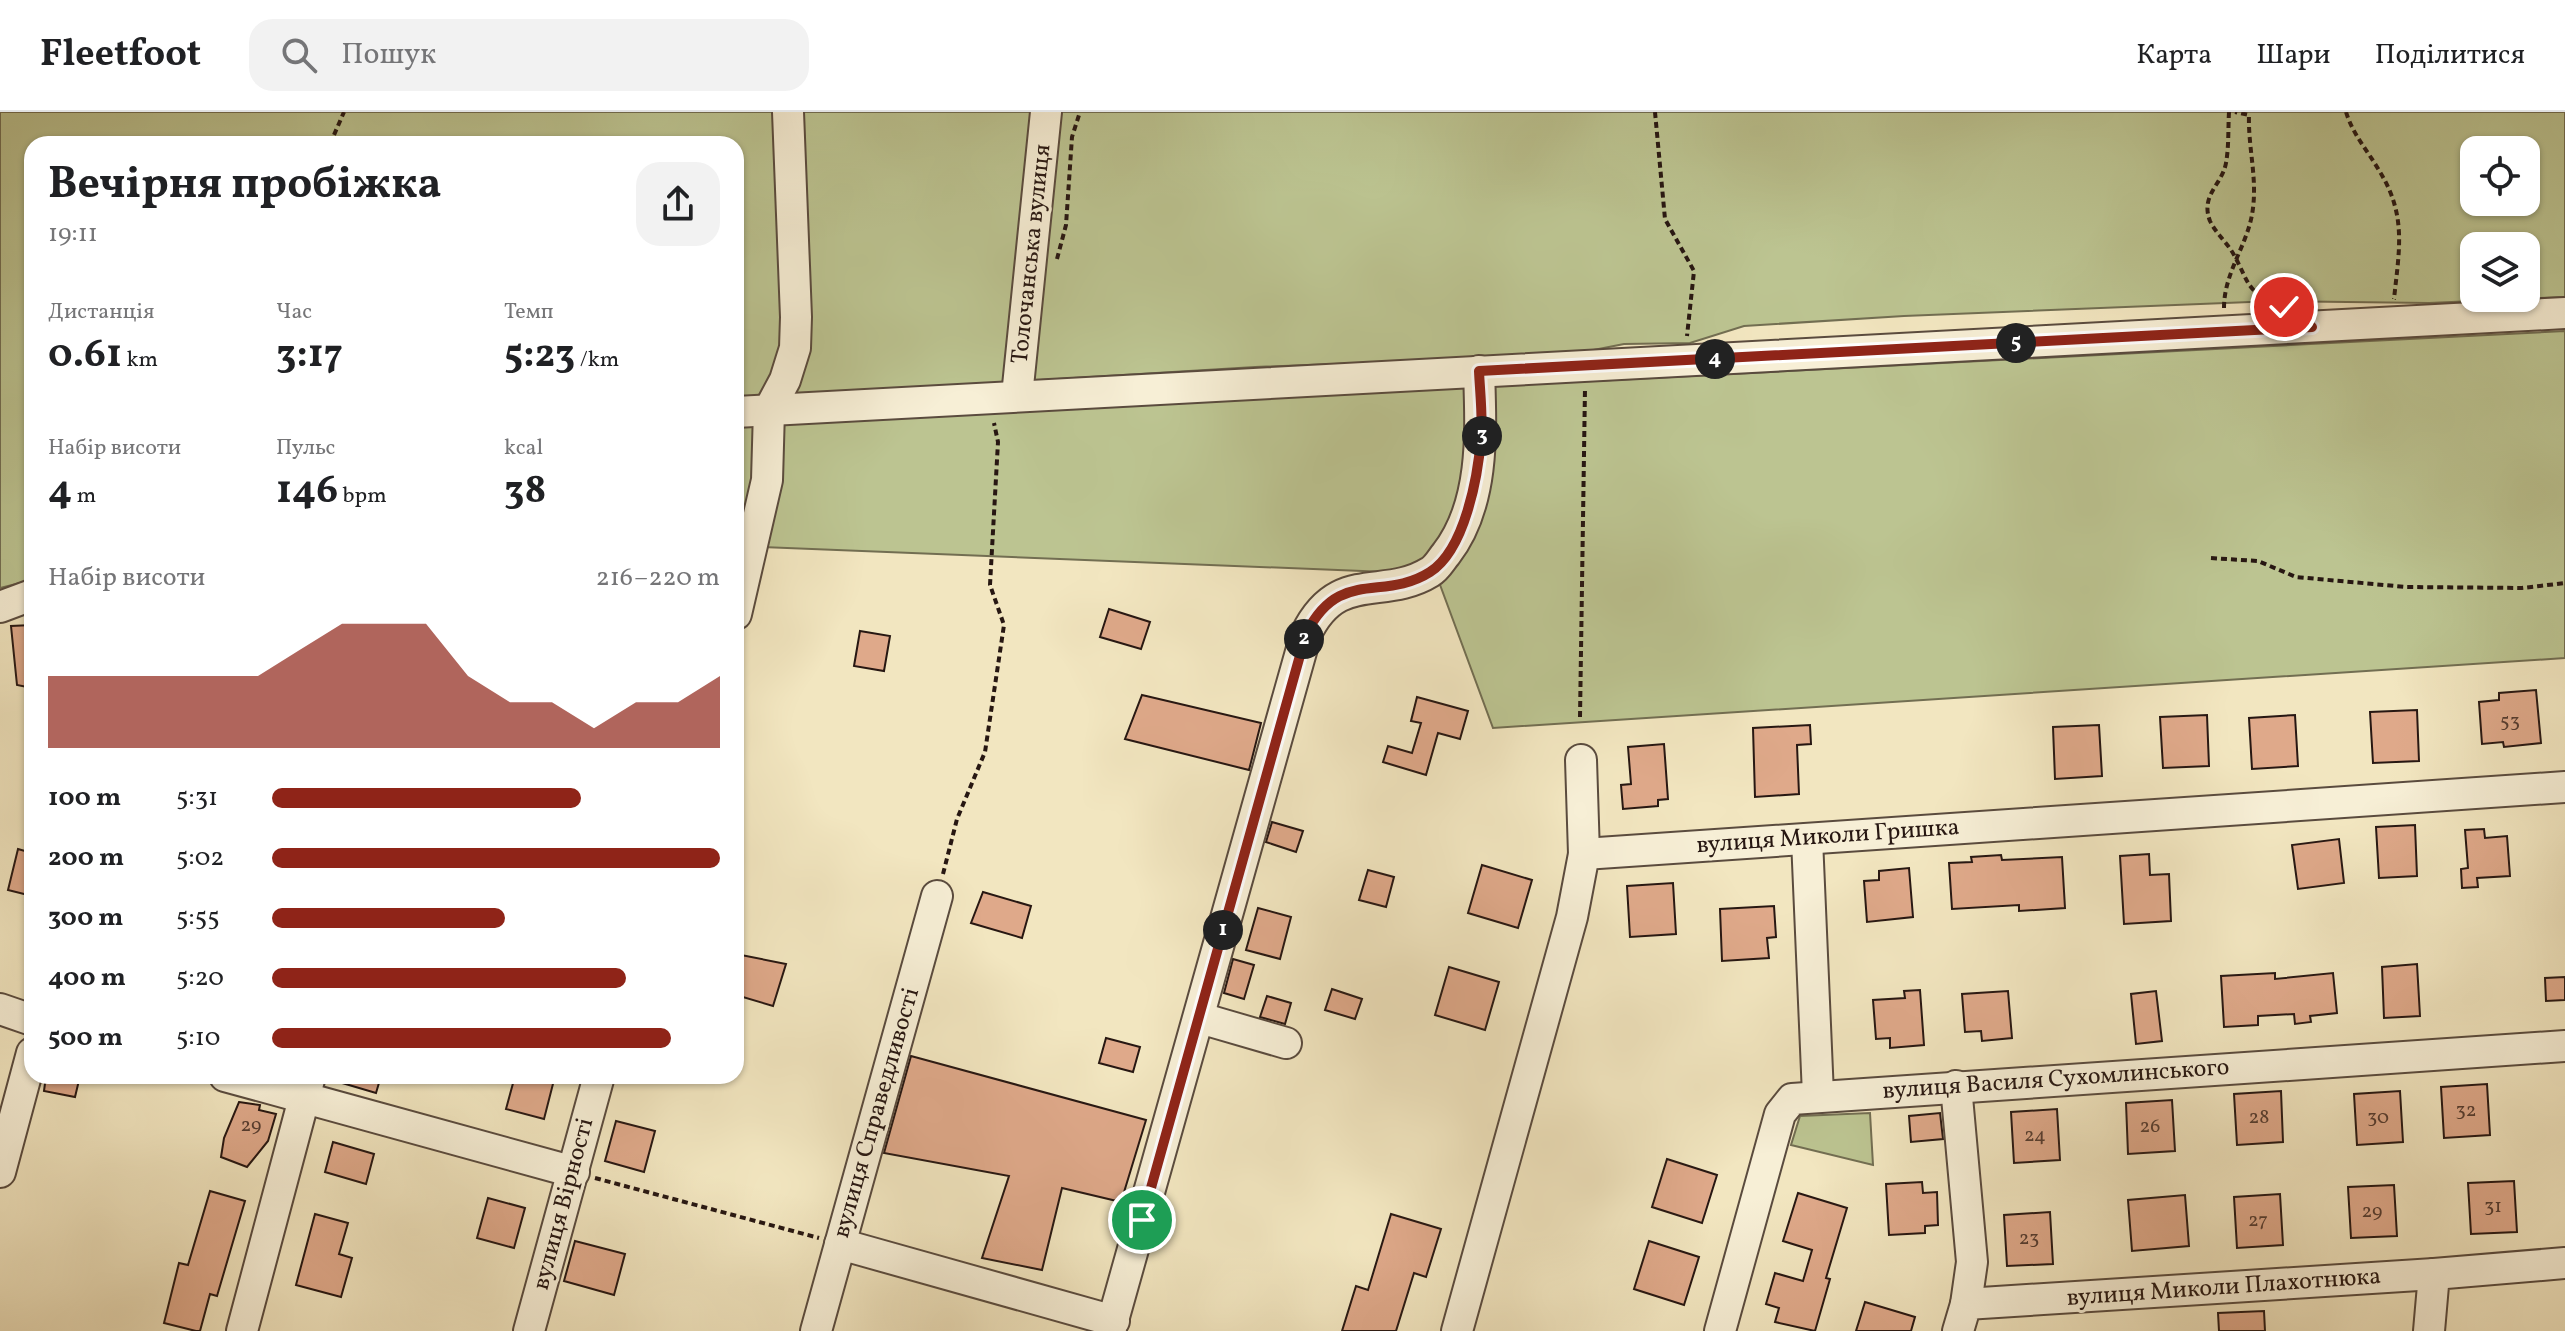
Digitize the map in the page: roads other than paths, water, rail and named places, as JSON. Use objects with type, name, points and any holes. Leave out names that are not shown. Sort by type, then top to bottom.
[{"type":"street","points":[[744,579],[767,480],[769,410],[785,380],[795,348],[788,112]]},
{"type":"street","name":"Толочанська вулиця","points":[[1002,396],[1046,112]]},
{"type":"street","points":[[744,412],[2565,313]]},
{"type":"street","points":[[840,1244],[1112,1326],[1200,1018],[1265,771],[1306,634],[1316,614],[1334,599],[1350,590],[1411,580],[1432,571],[1457,541],[1474,490],[1482,437],[1479,371]]},
{"type":"street","points":[[0,607],[24,598]]},
{"type":"street","points":[[1457,1331],[1572,917],[1584,854],[1581,760]]},
{"type":"street","name":"вулиця Миколи Гришка","points":[[1584,854],[2565,787]]},
{"type":"street","points":[[1807,839],[1818,1095]]},
{"type":"street","name":"вулиця Справедливості","points":[[816,1331],[937,896]]},
{"type":"street","points":[[0,1009],[24,1017]]},
{"type":"street","points":[[1200,1018],[1286,1043]]},
{"type":"street","name":"вулиця Василя Сухомлинського","points":[[1720,1331],[1780,1114],[1792,1099],[2565,1046]]},
{"type":"street","points":[[0,1172],[24,1083]]},
{"type":"street","points":[[285,1084],[307,1087],[574,1172]]},
{"type":"street","name":"вулиця Вірності","points":[[529,1331],[597,1084]]},
{"type":"street","name":"вулиця Миколи Плахотнюка","points":[[1956,1086],[1972,1262],[1962,1318],[2565,1263]]},
{"type":"street","points":[[242,1331],[307,1087]]},
{"type":"street","points":[[2429,1331],[2434,1274]]}]
